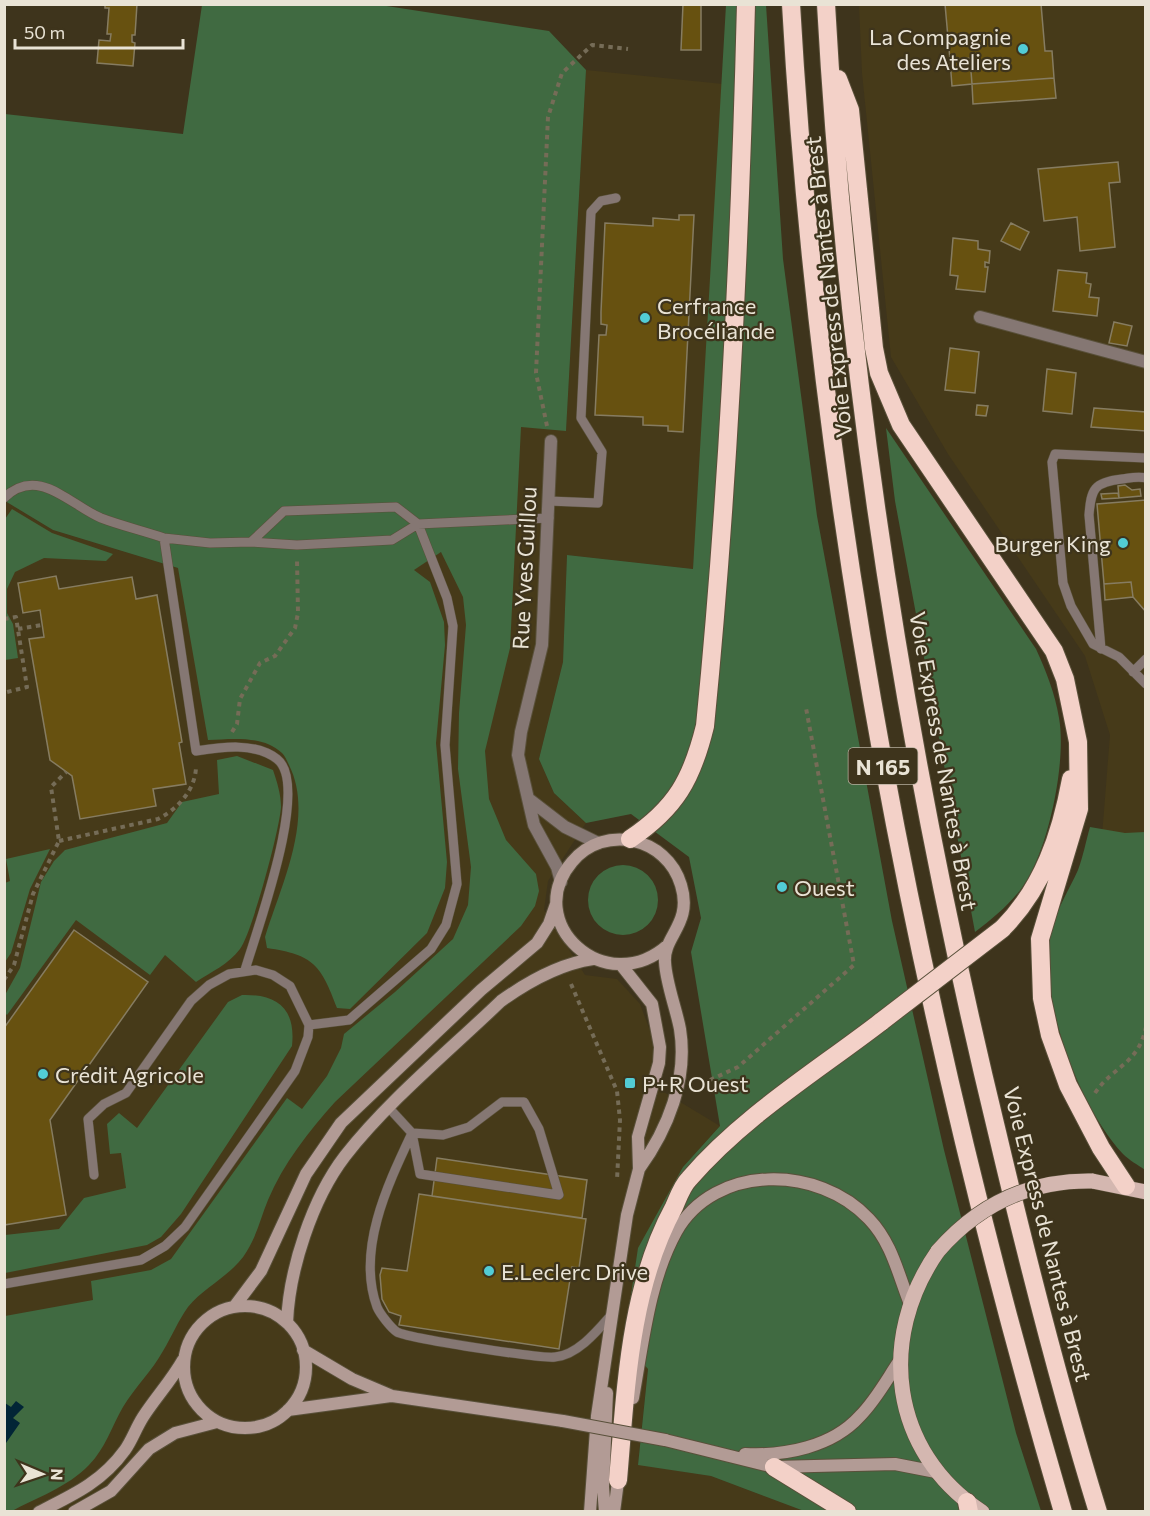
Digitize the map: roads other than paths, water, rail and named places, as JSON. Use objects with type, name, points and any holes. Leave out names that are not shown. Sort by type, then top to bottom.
[{"type":"highway","points":[[630,839],[658,819],[680,795],[696,761],[705,726],[731,411],[741,205],[746,4]]},
{"type":"highway","name":"Voie Express de Nantes à Brest","points":[[791,4],[814,275],[832,426],[847,542],[888,796],[930,999],[968,1158],[1026,1385],[1063,1512]]},
{"type":"highway","name":"Voie Express de Nantes à Brest","points":[[826,4],[849,285],[866,432],[919,772],[967,1008],[1020,1228],[1060,1384],[1098,1512]]},
{"type":"highway","points":[[831,61],[850,110],[874,348],[889,399],[907,435],[1054,651],[1072,707],[1078,742],[1079,808],[1040,939],[1042,998],[1050,1035],[1068,1085],[1092,1131],[1126,1186]]},
{"type":"highway","points":[[618,1480],[628,1368],[636,1319],[656,1239],[687,1180],[738,1130],[1002,928],[1020,911],[1046,867],[1066,807],[1078,742]]},
{"type":"highway","points":[[774,1467],[847,1512]]},
{"type":"main road","points":[[234,1307],[261,1271],[306,1174],[341,1123],[481,990],[537,943],[549,924],[558,900],[561,882],[571,863],[598,843],[630,839],[653,848],[672,864],[682,887],[683,911],[678,929],[668,945],[664,961],[680,1031],[680,1078],[659,1142],[639,1169]]},
{"type":"main road","points":[[558,900],[563,929],[571,941],[593,959],[622,966],[647,960],[668,945]]},
{"type":"main road","points":[[287,1323],[291,1281],[324,1190],[344,1157],[389,1108],[501,1001],[557,968],[593,959]]},
{"type":"main road","points":[[604,1512],[608,1359],[612,1313],[627,1215],[639,1169],[638,1137],[659,1063],[660,1047],[652,1004],[622,966]]},
{"type":"main road","points":[[614,1512],[618,1480],[658,1276],[677,1231],[699,1204],[733,1186],[776,1178],[809,1182],[836,1194],[868,1218],[880,1232],[891,1249],[910,1304]]},
{"type":"main road","points":[[973,1508],[936,1472],[908,1416],[900,1360],[910,1304],[922,1276],[939,1251],[966,1223],[1007,1197],[1053,1183],[1092,1181],[1126,1186],[1146,1192]]},
{"type":"main road","points":[[39,1512],[84,1490],[106,1474],[126,1448],[142,1419],[173,1378],[191,1339],[202,1324],[217,1313],[234,1307],[263,1309],[287,1323],[303,1350],[306,1366],[304,1382],[298,1397],[288,1410],[262,1426],[246,1429],[217,1422],[204,1414],[194,1402],[185,1380],[185,1356]]},
{"type":"main road","points":[[303,1350],[352,1380],[392,1396],[563,1421],[665,1440],[774,1467],[895,1464],[936,1472]]},
{"type":"main road","points":[[590,1512],[597,1416],[608,1359]]},
{"type":"main road","points":[[717,1452],[769,1455],[826,1441],[844,1432],[860,1416],[900,1360]]},
{"type":"main road","points":[[288,1410],[392,1396]]},
{"type":"main road","points":[[74,1512],[111,1491],[149,1449],[175,1433],[217,1422]]},
{"type":"street","points":[[980,317],[1146,362]]},
{"type":"street","name":"Rue Yves Guillou","points":[[551,441],[542,645],[521,732],[518,755],[534,825],[557,867],[561,882]]},
{"type":"street","points":[[530,800],[565,827],[598,843]]},
{"type":"lane","points":[[549,501],[598,503],[602,452],[581,418],[591,212],[601,201],[616,198]]},
{"type":"lane","points":[[1146,458],[1055,454],[1052,462],[1063,583],[1071,606],[1093,644],[1119,657],[1146,684]]},
{"type":"lane","points":[[1101,649],[1089,515],[1091,496],[1098,485],[1108,480],[1146,478]]},
{"type":"lane","points":[[4,498],[14,489],[32,485],[53,489],[99,517],[164,538],[210,543],[251,542],[297,545],[392,540],[418,524],[549,518]]},
{"type":"lane","points":[[251,542],[284,511],[396,507],[418,524],[447,598],[453,626],[445,745],[457,884],[446,925],[431,949],[349,1020],[309,1025]]},
{"type":"lane","points":[[164,538],[196,751],[221,747],[261,751],[278,760],[286,773],[290,795],[287,825],[245,970]]},
{"type":"lane","points":[[1133,672],[1146,659]]},
{"type":"lane","points":[[4,1284],[141,1260],[165,1246],[185,1227],[295,1071],[308,1037],[309,1025],[290,986],[273,975],[256,970],[245,970],[229,974],[209,985],[191,1001],[126,1093],[104,1104],[88,1119],[94,1175]]},
{"type":"lane","points":[[389,1108],[412,1133],[420,1174],[559,1195],[539,1129],[524,1101],[502,1102],[469,1127],[443,1135],[412,1133]]},
{"type":"lane","points":[[412,1133],[381,1199],[374,1234],[371,1280],[378,1310],[398,1332],[504,1352],[555,1357],[594,1336],[612,1313]]},
{"type":"water","points":[[16,1401],[24,1407],[13,1418],[20,1423],[6,1443],[5,1403],[11,1407]]},
{"type":"place","name":"La Compagnie des Ateliers","points":[[1023,49]]},
{"type":"place","name":"Cerfrance Brocéliande","points":[[645,318]]},
{"type":"place","name":"Burger King","points":[[1123,543]]},
{"type":"place","name":"Ouest","points":[[782,887]]},
{"type":"place","name":"Crédit Agricole","points":[[43,1074]]},
{"type":"place","name":"P+R Ouest","points":[[630,1083]]},
{"type":"place","name":"E.Leclerc Drive","points":[[489,1271]]}]
